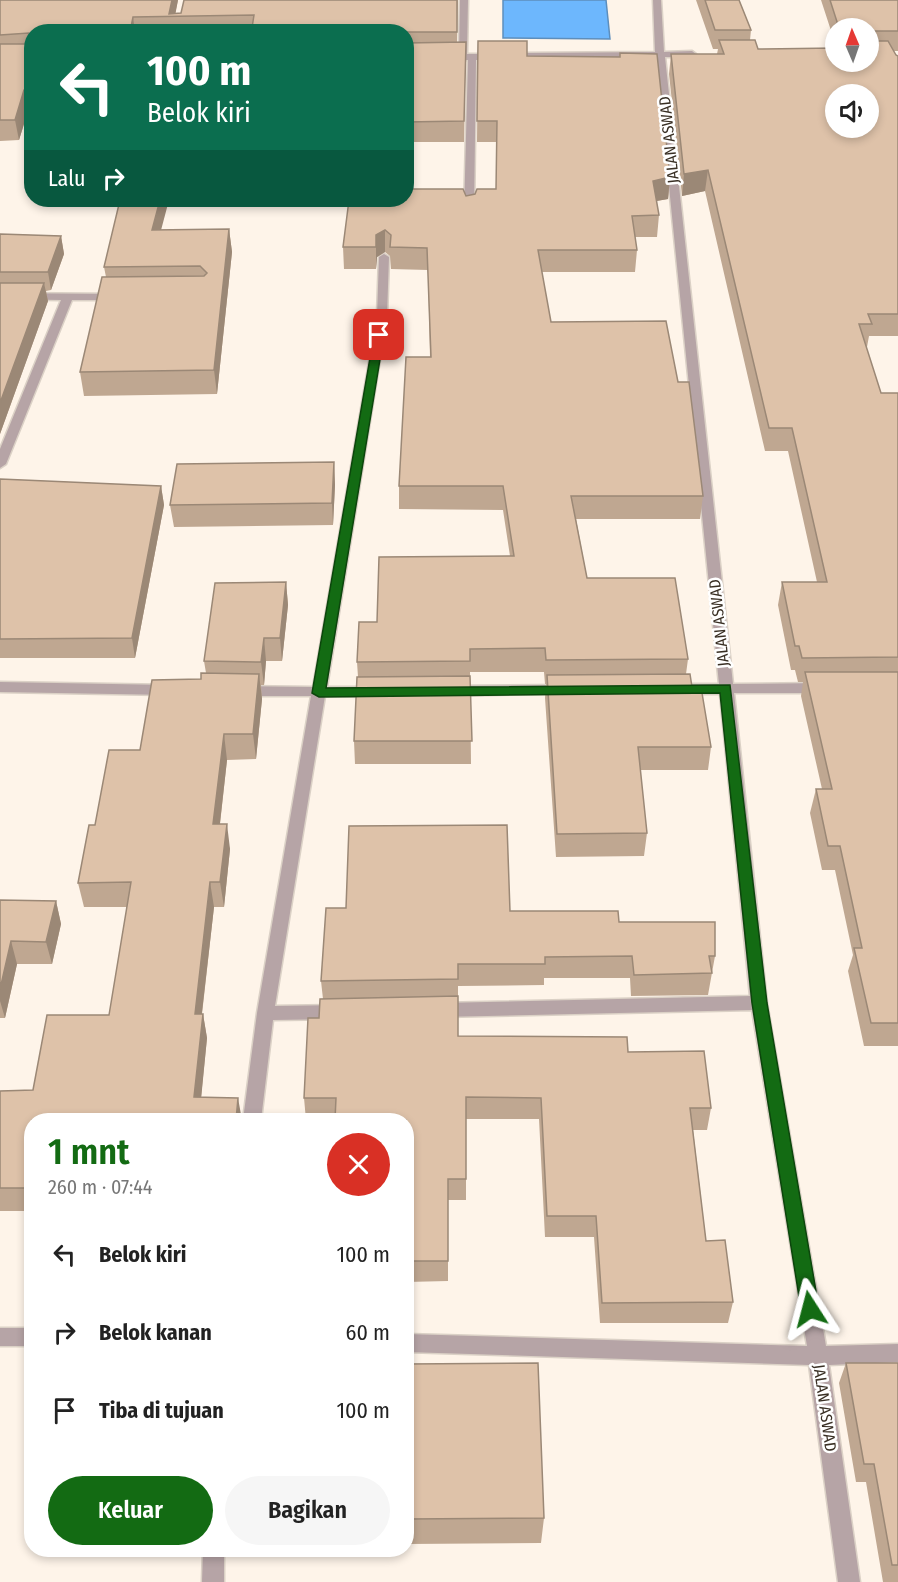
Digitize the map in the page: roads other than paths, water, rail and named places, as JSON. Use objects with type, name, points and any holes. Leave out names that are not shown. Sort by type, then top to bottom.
[{"type":"street","points":[[464,0],[468,57],[469,213]]},
{"type":"street","name":"JALAN ASWAD","points":[[657,0],[660,54],[759,1003],[818,1356],[849,1582]]},
{"type":"street","points":[[519,57],[706,54]]},
{"type":"street","points":[[414,57],[508,57]]},
{"type":"street","points":[[253,1113],[265,1013],[380,327],[384,257]]},
{"type":"street","points":[[0,296],[124,296]]},
{"type":"street","points":[[0,464],[68,297]]},
{"type":"street","points":[[0,687],[189,690]]},
{"type":"street","points":[[666,689],[841,688]]},
{"type":"street","points":[[439,691],[582,690]]},
{"type":"street","points":[[224,691],[391,692]]},
{"type":"street","points":[[418,1010],[759,1003]]},
{"type":"street","points":[[265,1013],[359,1011]]},
{"type":"street","points":[[0,1337],[24,1337]]},
{"type":"street","points":[[414,1343],[818,1356],[898,1353]]},
{"type":"street","points":[[213,1582],[214,1557]]},
{"type":"water","points":[[503,0],[606,0],[610,39],[503,38]]}]
